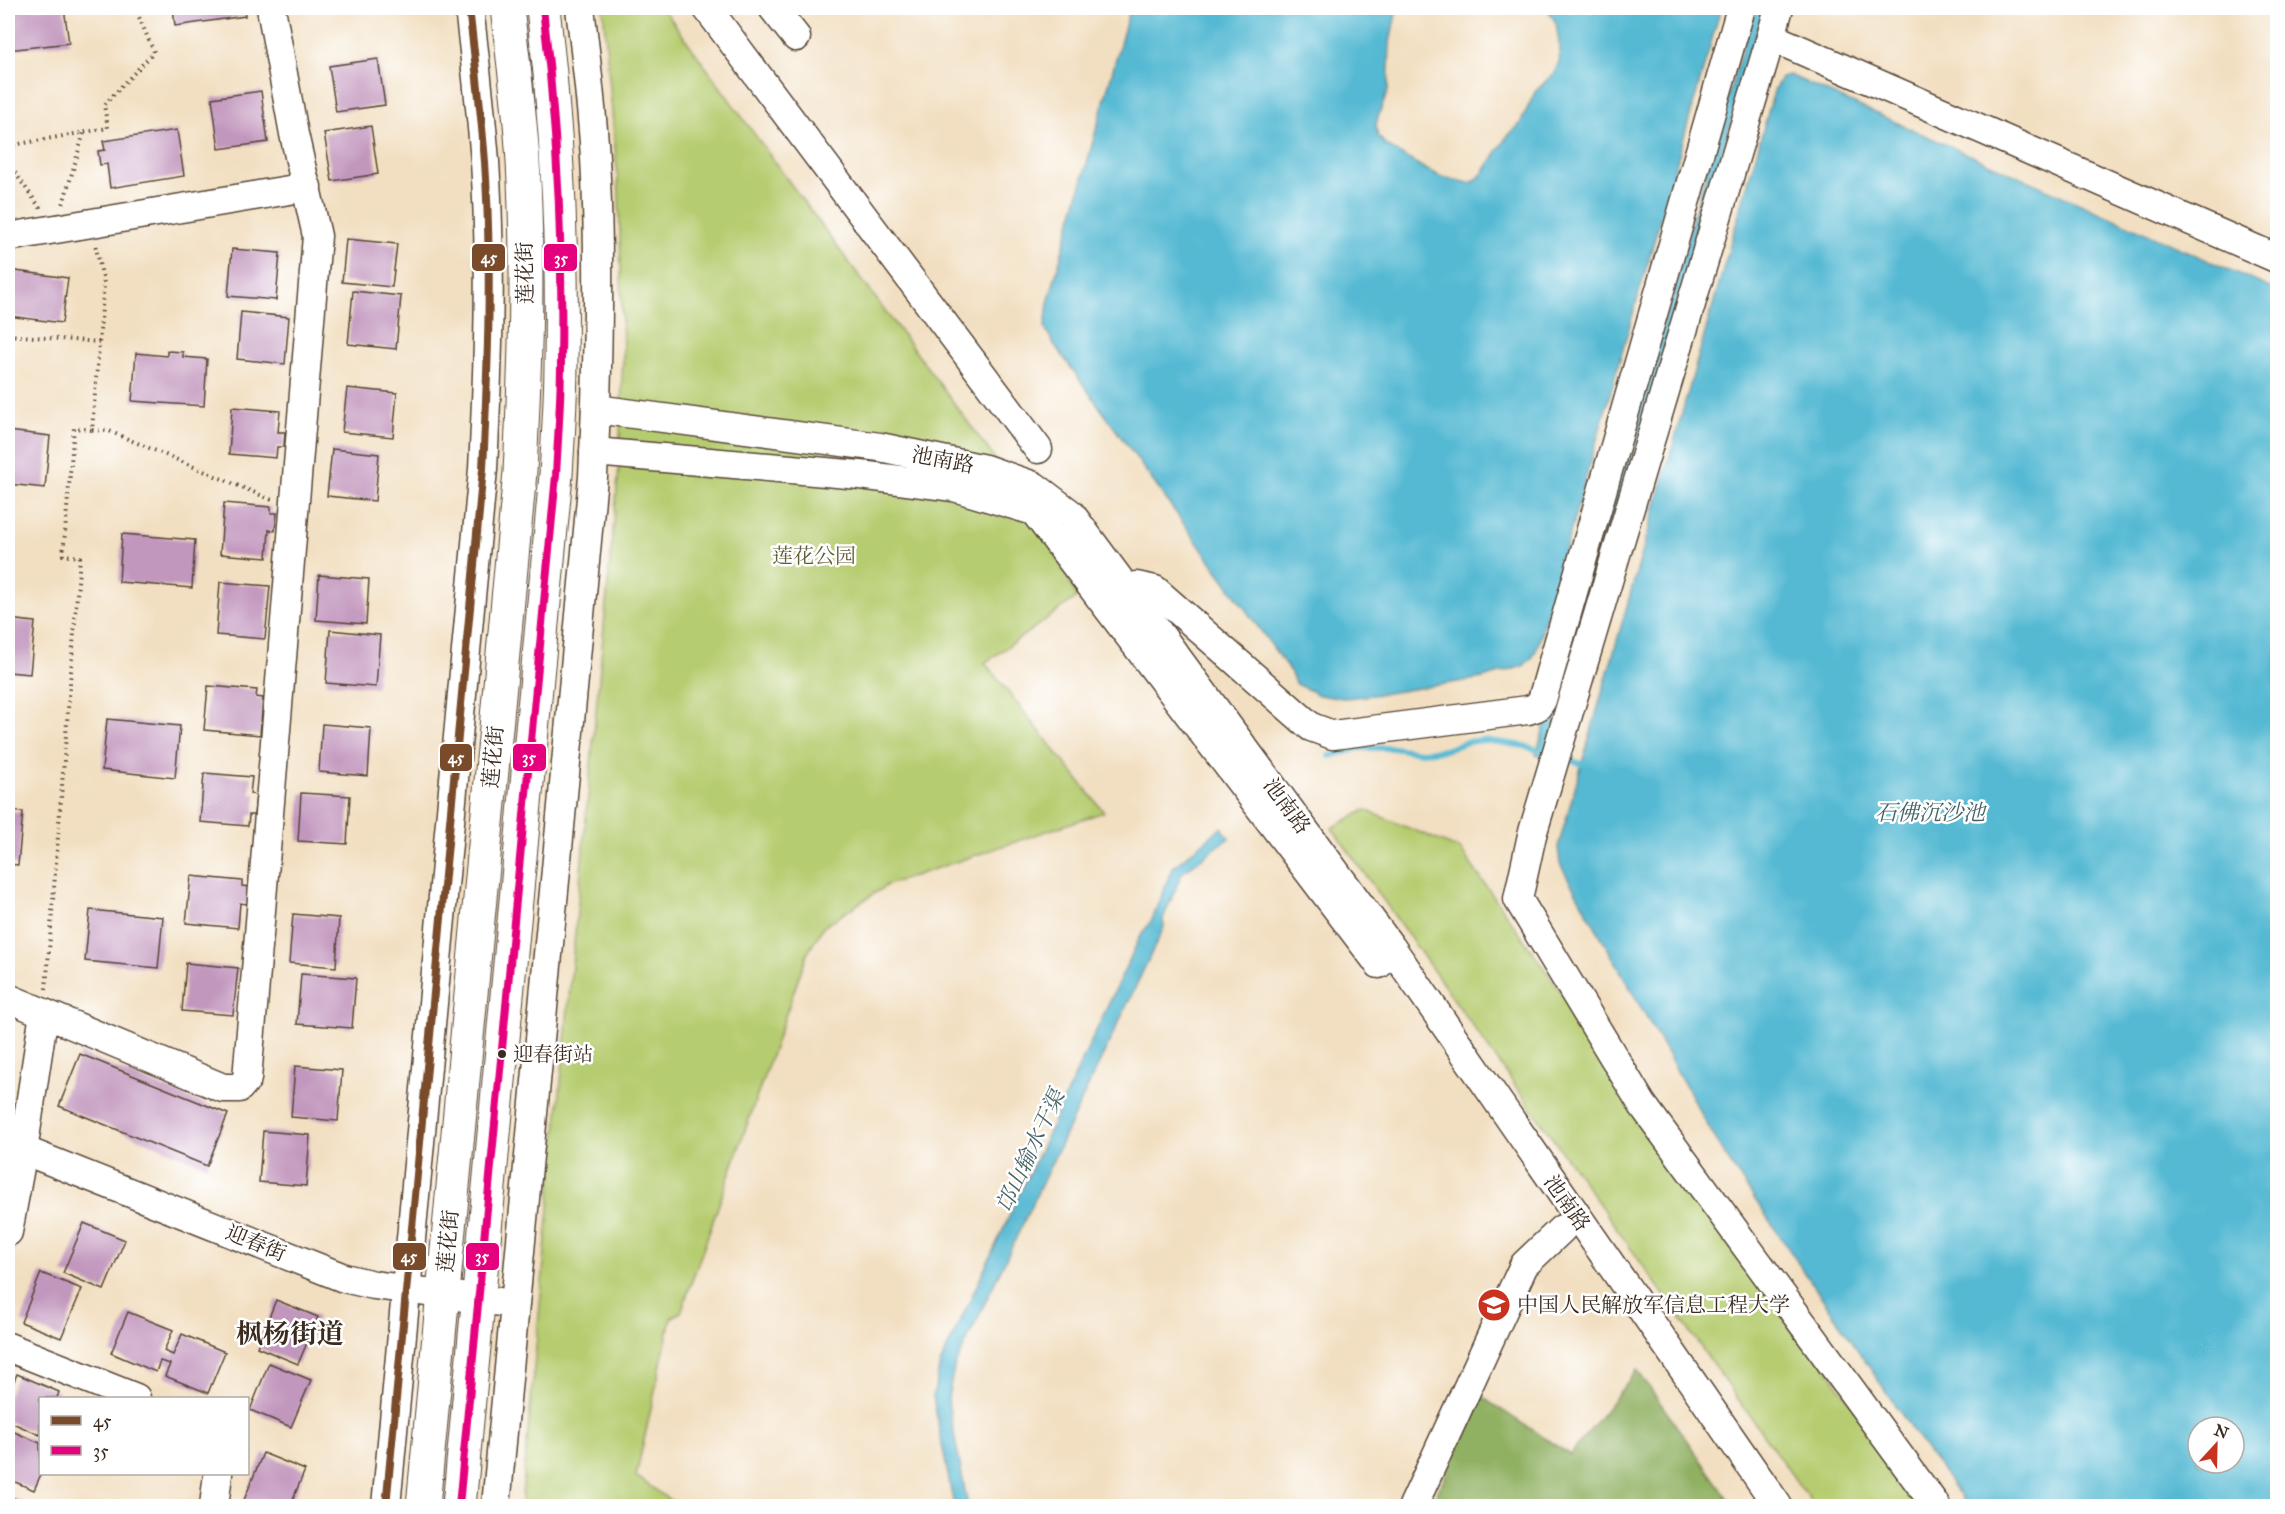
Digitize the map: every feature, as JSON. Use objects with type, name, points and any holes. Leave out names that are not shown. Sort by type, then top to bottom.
[{"type":"main road","name":"莲花街","points":[[423,1506],[520,472],[525,384],[526,306],[522,161],[507,8]]},
{"type":"main road","name":"莲花街","points":[[459,1506],[555,487],[561,363],[558,160],[543,8]]},
{"type":"street","points":[[8,998],[223,1089],[238,1088],[248,1079],[317,236],[271,8]]},
{"type":"street","name":"莲花街","points":[[386,1506],[483,469],[488,361],[485,164],[469,8]]},
{"type":"street","points":[[496,1506],[594,452],[598,364],[596,189],[588,73],[580,8]]},
{"type":"street","points":[[707,8],[1038,449]]},
{"type":"street","points":[[773,8],[796,37]]},
{"type":"street","points":[[1127,589],[1136,586],[1155,590],[1311,727],[1321,732],[1334,735],[1537,707],[1542,700],[1741,8]]},
{"type":"street","points":[[1779,8],[1555,755],[1532,835],[1518,899],[1642,1104],[1936,1506]]},
{"type":"street","points":[[1771,37],[2277,260]]},
{"type":"street","points":[[8,237],[307,188]]},
{"type":"street","name":"池南路","points":[[596,409],[880,447],[985,469],[1034,486],[1071,514],[1391,947],[1778,1506]]},
{"type":"street","name":"池南路","points":[[594,452],[860,475],[954,487],[1034,511],[1375,958],[1754,1506]]},
{"type":"street","points":[[8,1232],[15,1148],[44,1013]]},
{"type":"street","name":"迎春街","points":[[15,1148],[344,1278],[374,1286],[515,1304]]},
{"type":"street","points":[[1413,1506],[1524,1265],[1562,1228]]},
{"type":"street","points":[[8,1347],[133,1397]]},
{"type":"street","points":[[213,1506],[218,1475]]},
{"type":"path","points":[[8,146],[108,128],[104,105],[154,52],[135,8]]},
{"type":"path","points":[[55,229],[84,132]]},
{"type":"path","points":[[8,163],[55,229]]},
{"type":"path","points":[[89,223],[104,274],[92,430]]},
{"type":"path","points":[[8,335],[99,342]]},
{"type":"path","points":[[44,1013],[80,556],[63,555],[74,428],[110,431],[294,510]]},
{"type":"green space","name":"莲花公园","points":[[603,8],[663,8],[1034,511],[1077,597],[985,663],[1104,812],[887,885],[823,927],[807,954],[681,1312],[671,1318],[636,1476],[678,1506],[521,1506],[619,467],[623,353],[619,193]]},
{"type":"green space","points":[[1365,810],[1460,849],[1924,1506],[1814,1506],[1332,828]]},
{"type":"green space","points":[[1637,1370],[1733,1506],[1431,1506],[1482,1397],[1570,1455]]},
{"type":"water","points":[[1130,8],[1397,8],[1390,43],[1388,91],[1376,125],[1378,136],[1387,146],[1425,169],[1442,177],[1469,183],[1475,181],[1483,173],[1506,138],[1520,124],[1535,92],[1554,73],[1559,62],[1560,50],[1556,23],[1547,8],[1721,8],[1537,648],[1532,658],[1523,666],[1483,678],[1346,698],[1319,695],[1295,683],[1290,671],[1054,344],[1045,328],[1048,303]]},
{"type":"water","points":[[1754,8],[1764,8],[1546,758],[1536,755]]},
{"type":"water","name":"石佛沉沙池","points":[[1789,75],[2277,291],[2277,1506],[1968,1506],[1917,1437],[1724,1154],[1560,864],[1558,847],[1775,88],[1782,77]]},
{"type":"water","points":[[1222,827],[1229,838],[1182,873],[1163,919],[1164,927],[954,1368],[948,1397],[949,1408],[968,1506],[954,1506],[933,1397],[940,1364],[1140,937],[1153,918],[1172,868]]},
{"type":"building","points":[[8,8],[64,8],[69,43],[8,50]]},
{"type":"building","points":[[173,8],[244,8],[245,16],[175,26]]},
{"type":"building","points":[[378,59],[385,105],[336,112],[329,66]]},
{"type":"building","points":[[261,91],[268,142],[219,149],[212,98]]},
{"type":"building","points":[[371,126],[378,174],[332,181],[324,133]]},
{"type":"building","points":[[177,130],[184,176],[110,188],[107,164],[100,165],[98,151],[105,150],[103,141]]},
{"type":"building","points":[[346,239],[397,244],[392,287],[342,282]]},
{"type":"building","points":[[232,249],[280,253],[276,300],[228,296]]},
{"type":"building","points":[[8,270],[68,278],[62,323],[8,316]]},
{"type":"building","points":[[353,291],[401,296],[396,349],[348,344]]},
{"type":"building","points":[[241,312],[289,317],[285,364],[237,359]]},
{"type":"building","points":[[167,351],[183,352],[183,357],[207,359],[204,406],[132,401],[136,353],[167,356]]},
{"type":"building","points":[[347,388],[397,393],[393,437],[342,432]]},
{"type":"building","points":[[232,407],[280,411],[278,432],[285,432],[284,447],[277,447],[276,458],[229,454]]},
{"type":"building","points":[[8,431],[50,436],[45,488],[8,484]]},
{"type":"building","points":[[332,449],[379,454],[375,501],[327,496]]},
{"type":"building","points":[[224,503],[271,507],[271,513],[277,513],[275,531],[269,530],[267,558],[220,554]]},
{"type":"building","points":[[122,534],[195,540],[192,588],[119,582]]},
{"type":"building","points":[[319,575],[369,579],[366,624],[316,620]]},
{"type":"building","points":[[220,582],[270,586],[265,639],[216,635]]},
{"type":"building","points":[[8,619],[35,622],[30,674],[8,672]]},
{"type":"building","points":[[330,630],[380,635],[376,687],[326,683]]},
{"type":"building","points":[[208,686],[257,690],[256,697],[263,698],[260,735],[204,730]]},
{"type":"building","points":[[107,719],[180,726],[175,778],[102,770]]},
{"type":"building","points":[[322,724],[371,728],[368,776],[319,772]]},
{"type":"building","points":[[204,773],[252,777],[250,794],[256,795],[254,815],[249,815],[248,826],[200,822]]},
{"type":"building","points":[[301,793],[350,796],[347,844],[298,841]]},
{"type":"building","points":[[8,811],[23,812],[18,865],[8,864]]},
{"type":"building","points":[[191,876],[242,881],[242,886],[249,887],[247,904],[240,903],[238,928],[186,923]]},
{"type":"building","points":[[90,910],[163,917],[158,968],[85,961]]},
{"type":"building","points":[[293,914],[339,918],[336,967],[289,963]]},
{"type":"building","points":[[186,963],[238,968],[233,1015],[182,1011]]},
{"type":"building","points":[[301,974],[356,978],[352,1028],[297,1024]]},
{"type":"building","points":[[80,1054],[228,1114],[207,1166],[59,1106]]},
{"type":"building","points":[[295,1066],[342,1070],[338,1121],[291,1117]]},
{"type":"building","points":[[263,1131],[310,1135],[306,1186],[259,1182]]},
{"type":"building","points":[[84,1223],[125,1240],[104,1290],[63,1273]]},
{"type":"building","points":[[41,1273],[82,1289],[61,1338],[21,1322]]},
{"type":"building","points":[[276,1300],[318,1317],[298,1364],[257,1347]]},
{"type":"building","points":[[128,1312],[173,1330],[164,1351],[173,1355],[182,1334],[225,1352],[208,1393],[165,1376],[170,1364],[160,1361],[156,1372],[111,1353]]},
{"type":"building","points":[[269,1363],[311,1380],[291,1427],[250,1410]]},
{"type":"building","points":[[17,1374],[59,1392],[57,1397],[39,1397],[39,1435],[8,1421],[8,1396]]},
{"type":"building","points":[[12,1431],[39,1443],[41,1475],[34,1490],[8,1479],[8,1442]]},
{"type":"building","points":[[263,1453],[305,1470],[290,1506],[259,1506],[244,1500]]},
{"type":"building","points":[[8,1496],[32,1506],[8,1506]]},
{"type":"waterway","points":[[1330,756],[1358,748],[1393,748],[1421,752],[1445,750],[1467,742],[1483,740],[1524,746],[1544,752]]},
{"type":"waterway","points":[[1562,758],[1582,764]]},
{"type":"transit line","name":"45","points":[[386,1506],[483,469],[488,354],[487,200],[469,8]]},
{"type":"transit line","name":"35","points":[[459,1506],[556,475],[561,375],[560,228],[552,96],[543,8]]},
{"type":"place","name":"迎春街站","points":[[502,1054]]},
{"type":"place","name":"中国人民解放军信息工程大学","points":[[1494,1305]]},
{"type":"district","name":"枫杨街道","points":[[290,1333]]},
{"type":"water label","name":"邙山输水干渠","points":[[1030,1151]]}]
